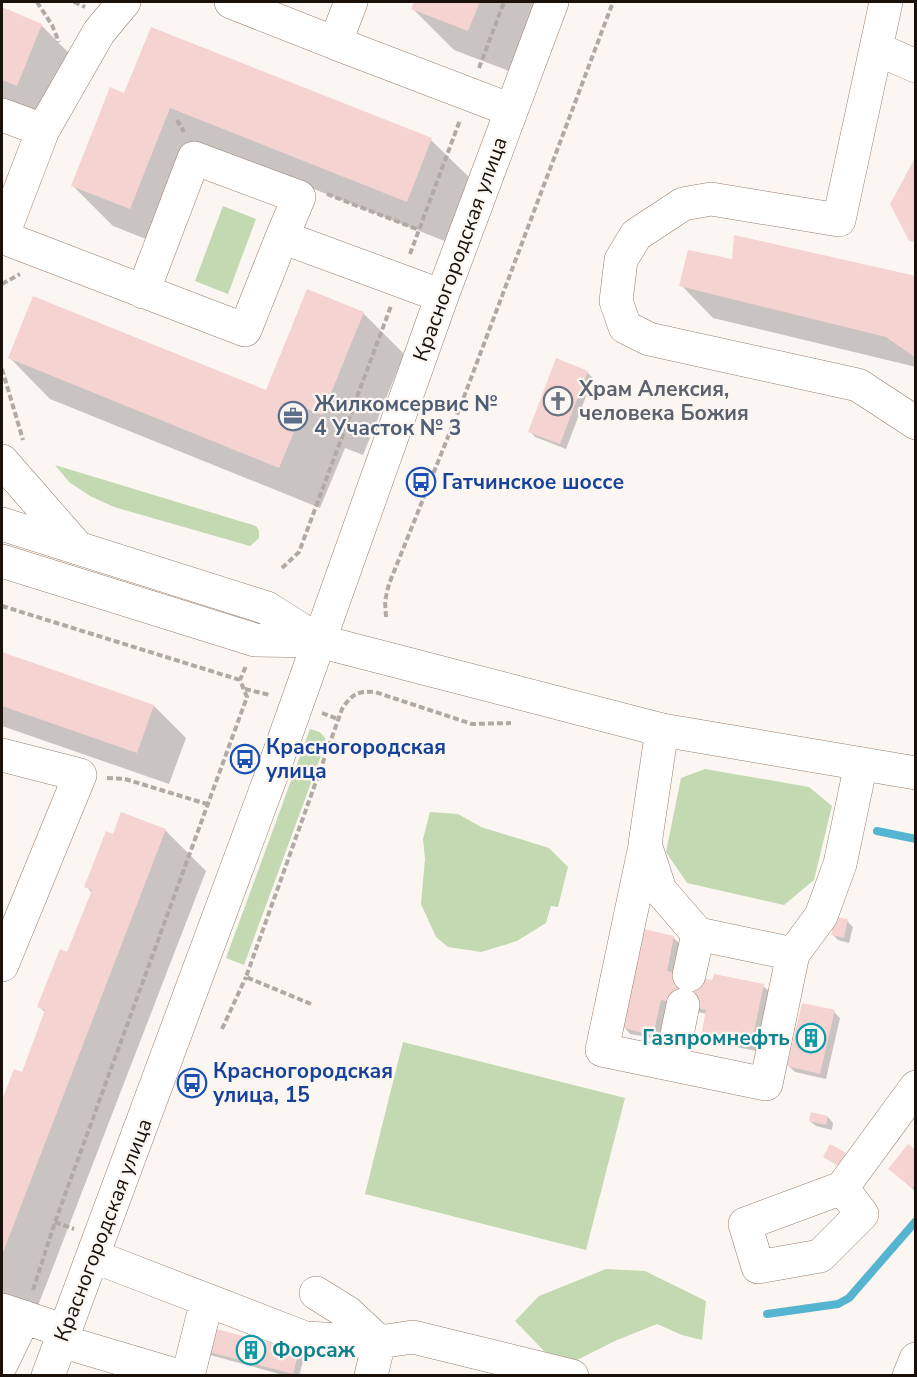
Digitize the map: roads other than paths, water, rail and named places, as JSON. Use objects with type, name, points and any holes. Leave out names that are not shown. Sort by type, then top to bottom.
[{"type":"street","points":[[124,2],[99,32],[43,130],[2,237],[143,292],[245,330],[298,197],[194,158],[143,292]]},
{"type":"street","points":[[231,2],[511,110]]},
{"type":"street","points":[[335,43],[351,2]]},
{"type":"street","name":"Красногородская улица","points":[[48,1376],[63,1336],[86,1244],[274,768],[442,296],[552,2]]},
{"type":"street","points":[[886,2],[839,220],[711,199],[684,204],[636,235],[621,260],[616,301],[625,327],[649,339],[858,385],[915,423]]},
{"type":"street","points":[[877,49],[915,66]]},
{"type":"street","points":[[2,115],[43,130]]},
{"type":"street","points":[[282,237],[442,296]]},
{"type":"street","points":[[13,453],[78,548]]},
{"type":"street","points":[[2,524],[267,608],[319,641]]},
{"type":"street","points":[[2,561],[255,640],[319,641],[662,730],[915,773]]},
{"type":"street","points":[[662,730],[645,844],[602,1050],[766,1084],[793,954],[821,916],[840,864],[861,764]]},
{"type":"street","points":[[2,755],[80,776],[2,965]]},
{"type":"street","points":[[645,844],[660,890],[698,934],[793,954]]},
{"type":"street","points":[[671,1064],[698,934]]},
{"type":"street","points":[[842,1188],[915,1087]]},
{"type":"street","points":[[86,1244],[207,1300],[305,1338],[380,1342],[413,1337],[572,1376]]},
{"type":"street","points":[[316,1293],[348,1313],[380,1342]]},
{"type":"street","points":[[2,1363],[13,1314],[63,1336],[174,1374],[207,1300]]},
{"type":"street","points":[[371,1376],[380,1342]]},
{"type":"street","points":[[909,1376],[915,1359]]},
{"type":"waterway","points":[[877,831],[916,839]]},
{"type":"waterway","points":[[767,1314],[838,1304],[849,1298],[916,1221]]},
{"type":"place","name":"Храм Алексия, человека Божия","points":[[558,401]]},
{"type":"place","name":"Жилкомсервис № 4 Участок № 3","points":[[293,416]]},
{"type":"place","name":"Гатчинское шоссе","points":[[421,482]]},
{"type":"place","name":"Красногородская улица","points":[[245,759]]},
{"type":"place","name":"Газпромнефть","points":[[811,1038]]},
{"type":"place","name":"Красногородская улица, 15","points":[[192,1083]]},
{"type":"place","name":"Форсаж","points":[[251,1350]]}]
